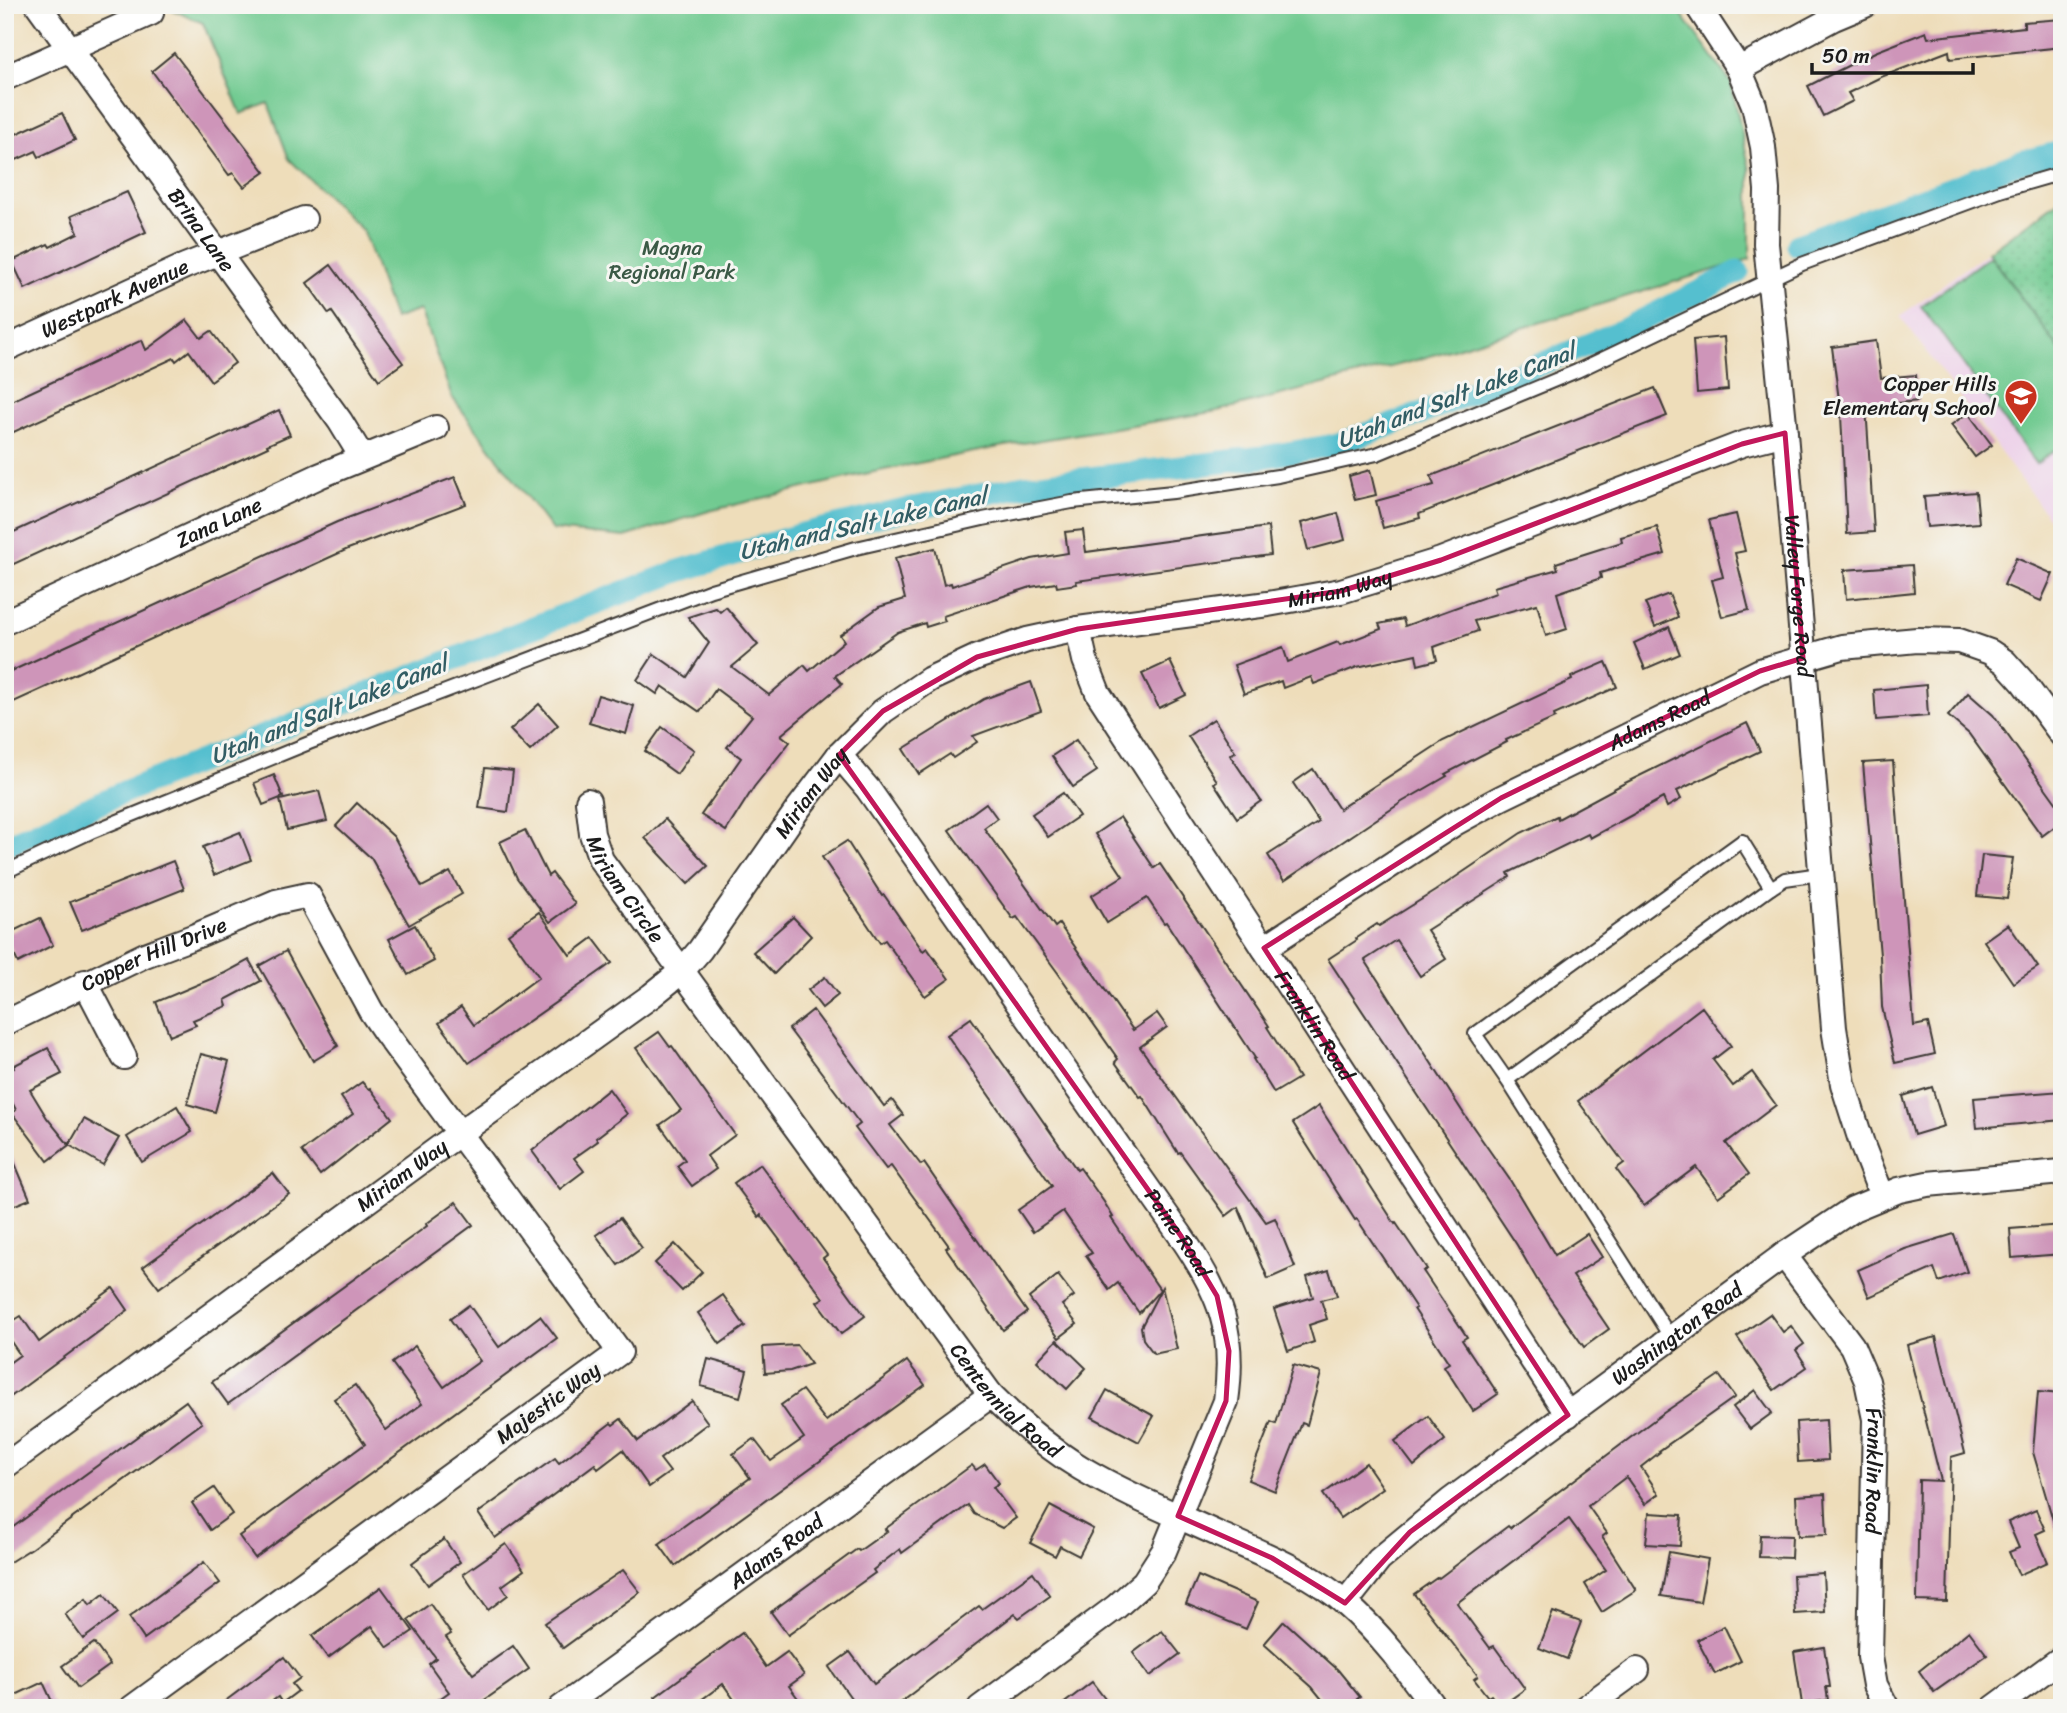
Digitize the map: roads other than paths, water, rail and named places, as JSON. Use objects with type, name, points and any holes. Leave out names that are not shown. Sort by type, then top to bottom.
[{"type":"street","name":"Brina Lane","points":[[37,5],[341,421],[362,457]]},
{"type":"street","name":"Valley Forge Road","points":[[1697,5],[1739,69],[1754,105],[1763,147],[1767,190],[1766,244],[1785,433],[1834,1028],[1843,1084],[1882,1196]]},
{"type":"street","points":[[1739,69],[1834,18],[1865,5]]},
{"type":"street","points":[[5,78],[151,13]]},
{"type":"street","name":"Westpark Avenue","points":[[5,349],[185,266],[304,219]]},
{"type":"street","name":"Zana Lane","points":[[5,622],[362,457],[436,428]]},
{"type":"street","name":"Miriam Way","points":[[5,1466],[682,971],[700,950],[839,755],[883,711],[930,679],[977,657],[1027,640],[1078,629],[1268,604],[1341,591],[1441,560],[1742,444],[1785,433]]},
{"type":"street","name":"Franklin Road","points":[[1078,629],[1085,660],[1098,692],[1567,1415]]},
{"type":"street","name":"Adams Road","points":[[1264,948],[1455,823],[1502,797],[1760,671],[1842,647],[1916,640],[1959,641],[1990,652],[2005,663],[2062,735]]},
{"type":"street","name":"Paine Road","points":[[839,755],[868,789],[1174,1225],[1217,1296],[1226,1325],[1230,1376],[1226,1401],[1164,1551],[1144,1582],[1116,1607],[979,1708]]},
{"type":"street","name":"Miriam Circle","points":[[588,800],[592,835],[601,860],[682,971]]},
{"type":"street","name":"Copper Hill Drive","points":[[5,1023],[145,955],[276,902],[308,895]]},
{"type":"street","name":"Majestic Way","points":[[132,1708],[620,1352],[371,1012],[308,895]]},
{"type":"street","name":"Centennial Road","points":[[682,971],[991,1395],[1026,1428],[1082,1469],[1272,1558],[1345,1603],[1405,1667],[1435,1708]]},
{"type":"street","points":[[85,982],[124,1058]]},
{"type":"street","name":"Washington Road","points":[[1345,1603],[1379,1560],[1410,1532],[1784,1255],[1853,1209],[1882,1196],[1927,1184],[2062,1172]]},
{"type":"street","name":"Franklin Road","points":[[1784,1255],[1852,1346],[1867,1381],[1875,1419],[1870,1657],[1875,1685],[1887,1708]]},
{"type":"street","name":"Adams Road","points":[[561,1708],[991,1395]]},
{"type":"street","points":[[1994,1708],[2062,1658]]},
{"type":"street","points":[[1586,1708],[1637,1670]]},
{"type":"lane","points":[[5,872],[91,832],[309,743],[711,590],[856,548],[983,519],[1072,502],[1173,492],[1278,476],[1377,454],[1577,371],[1802,264],[1976,200],[2062,173]]},
{"type":"lane","points":[[1671,1338],[1475,1034],[1742,841],[1771,888]]},
{"type":"lane","points":[[1507,1080],[1771,888],[1785,879],[1820,874]]},
{"type":"waterway","name":"Utah and Salt Lake Canal","points":[[1798,245],[2021,162],[2062,152]]},
{"type":"waterway","name":"Utah and Salt Lake Canal","points":[[5,846],[124,792],[679,571],[802,534],[1024,486],[1263,457],[1335,445],[1410,418],[1621,331],[1738,272]]},
{"type":"place","name":"Copper Hills Elementary School","points":[[2021,426]]},
{"type":"park label","name":"Magna Regional Park","points":[[672,260]]}]
